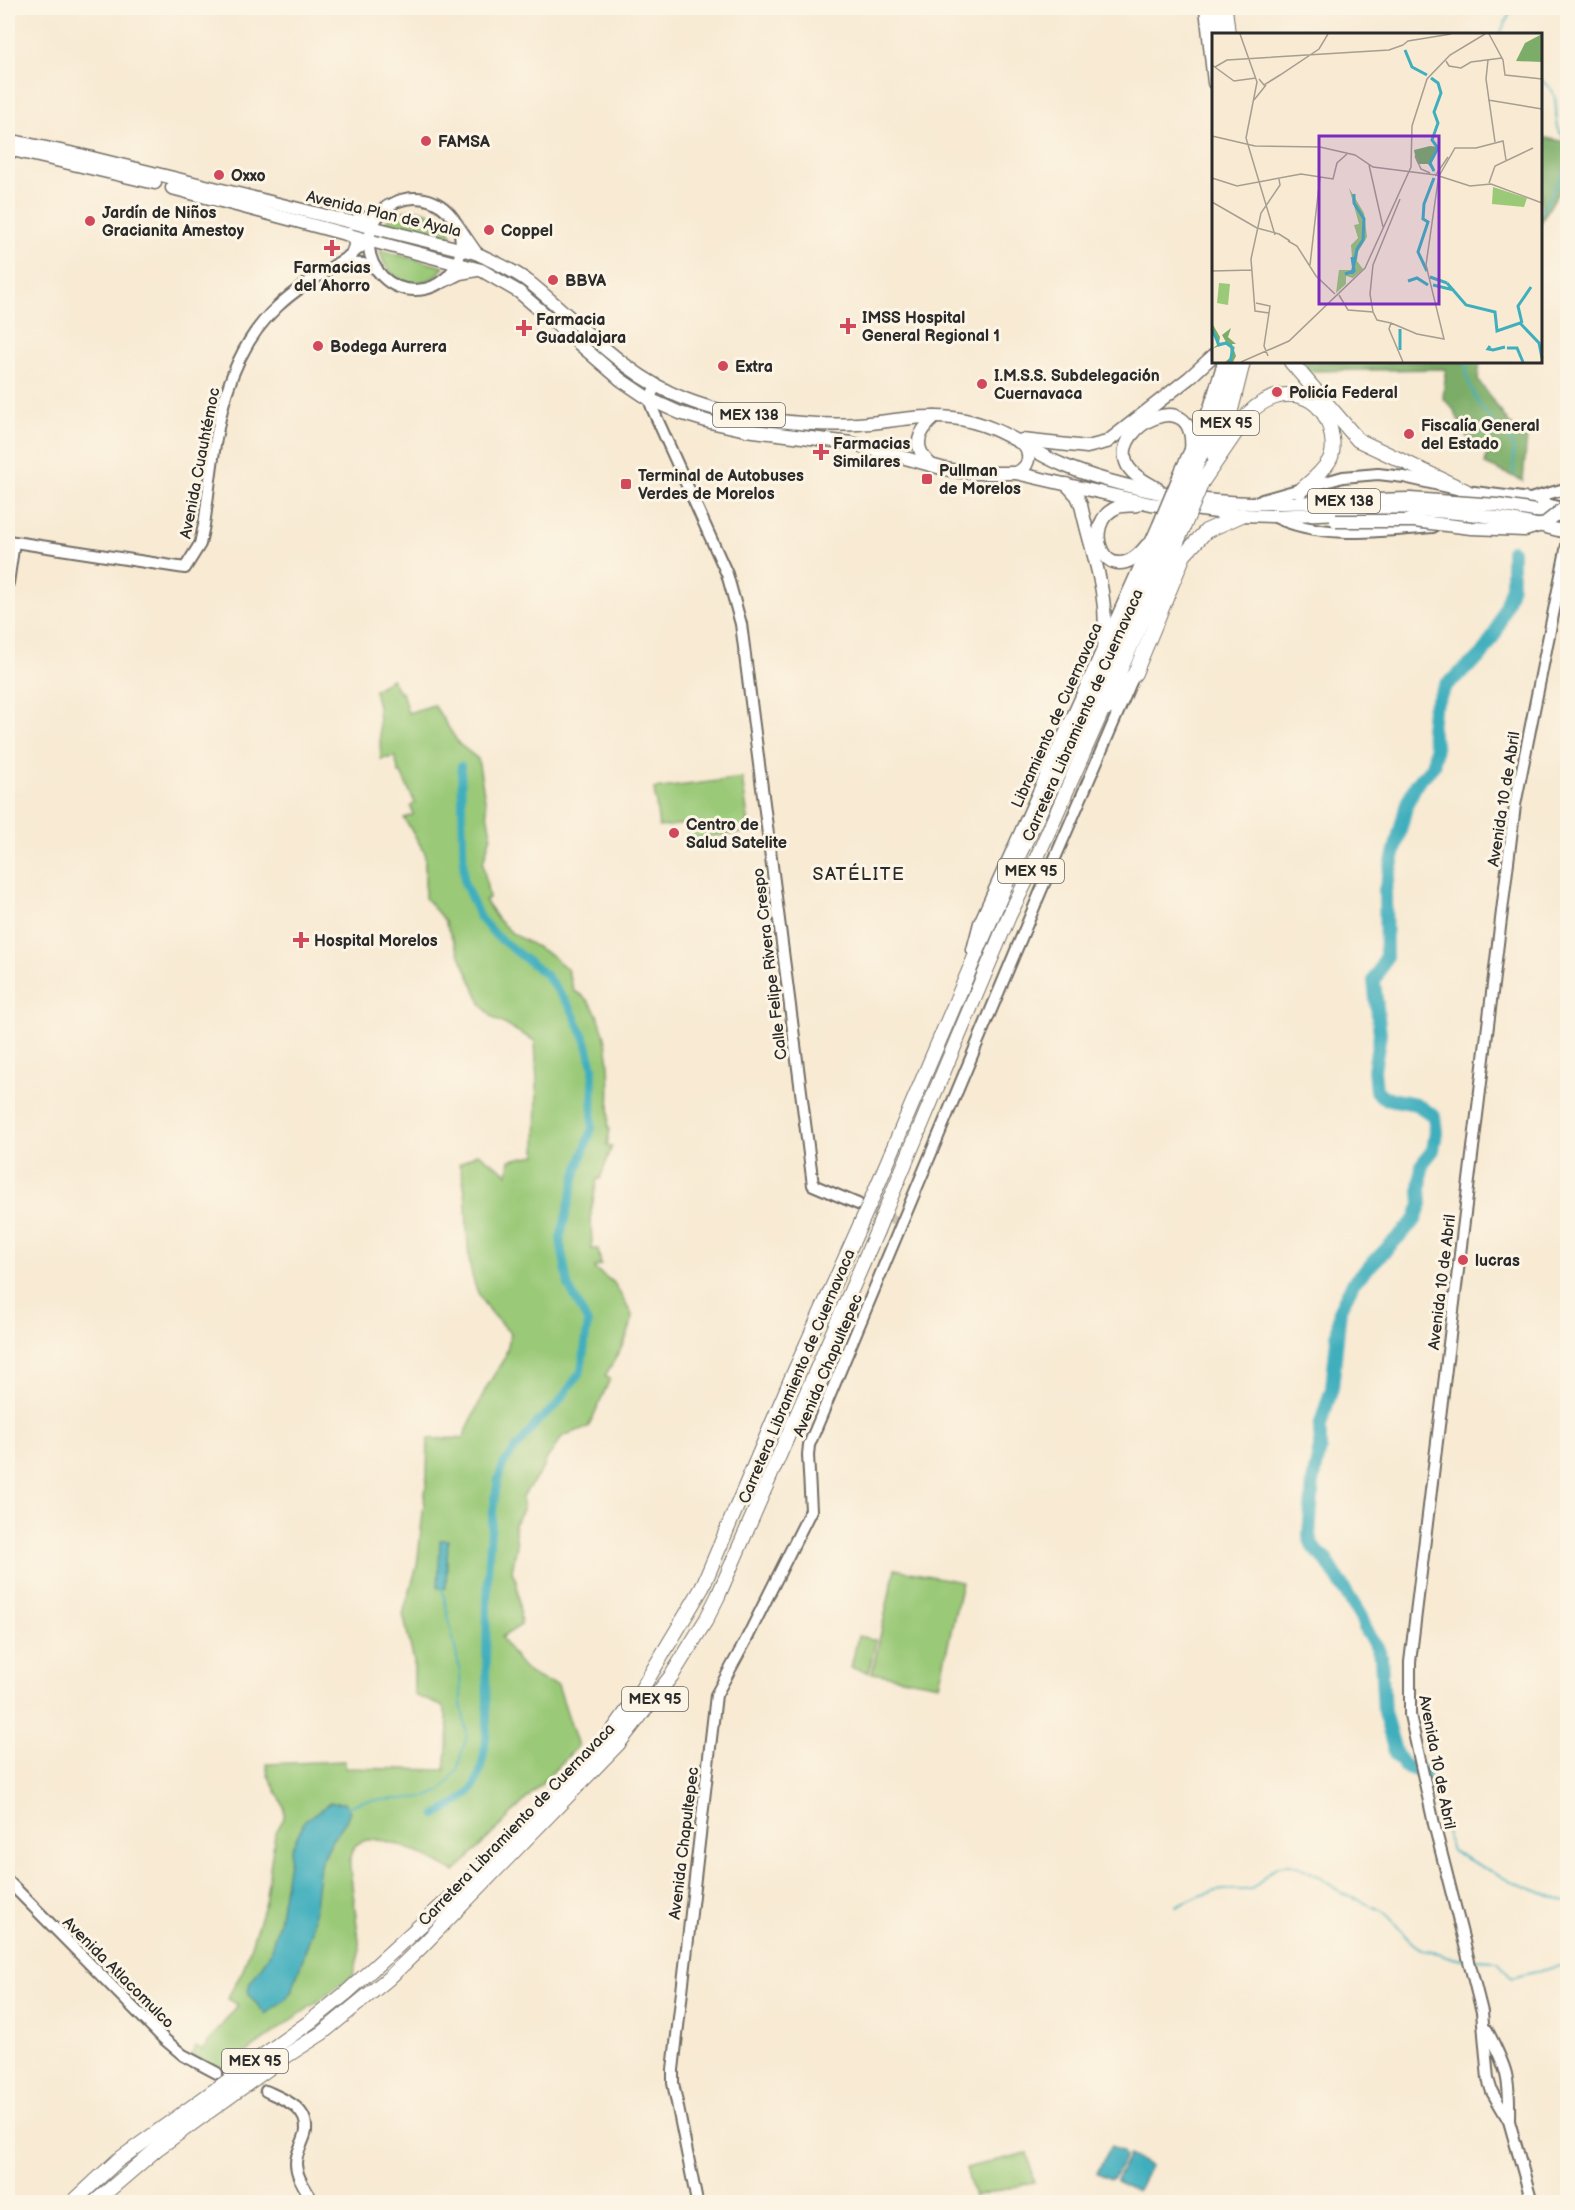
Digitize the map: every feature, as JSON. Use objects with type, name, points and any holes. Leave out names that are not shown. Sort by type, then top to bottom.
[{"type":"highway","points":[[1215,8],[1217,33]]},
{"type":"highway","points":[[1225,8],[1227,33]]},
{"type":"highway","name":"Carretera Libramiento de Cuernavaca","points":[[73,2202],[117,2161],[346,1994],[446,1902],[548,1802],[612,1732],[637,1697],[702,1588],[861,1223],[864,1203],[1014,865],[1116,654],[1166,530],[1219,410],[1232,363]]},
{"type":"highway","name":"Carretera Libramiento de Cuernavaca","points":[[1188,479],[1230,414],[1243,363]]},
{"type":"highway","points":[[1292,363],[1358,440],[1466,491]]},
{"type":"highway","points":[[1188,479],[1258,405],[1281,394],[1293,394],[1306,398],[1317,406],[1327,419],[1333,443],[1330,459],[1322,470],[1299,491]]},
{"type":"highway","points":[[1095,726],[1135,673],[1184,555],[1193,542],[1206,531],[1242,515]]},
{"type":"highway","name":"Carretera Libramiento de Cuernavaca","points":[[95,2202],[158,2148],[283,2058],[322,2034],[389,1978],[618,1744],[649,1706],[693,1643],[718,1596],[885,1211],[1009,916],[1095,726],[1166,530]]},
{"type":"main road","points":[[1206,8],[1212,64]]},
{"type":"main road","points":[[1230,8],[1233,33]]},
{"type":"main road","name":"Avenida Plan de Ayala","points":[[8,140],[80,155],[348,228],[370,240],[480,270],[519,292],[621,380],[650,399],[680,413],[746,430],[851,443],[945,469],[1016,473],[1151,504]]},
{"type":"main road","name":"Avenida Plan de Ayala","points":[[8,149],[348,228],[373,226],[476,253],[527,280],[630,368],[656,386],[714,408],[745,415],[818,425],[935,417],[973,422],[1004,432],[1063,465],[1106,480],[1164,493]]},
{"type":"main road","points":[[352,254],[356,243],[348,228],[389,206]]},
{"type":"main road","points":[[456,224],[476,253]]},
{"type":"main road","points":[[442,282],[460,273],[480,270]]},
{"type":"main road","points":[[1021,442],[1087,447],[1107,442],[1189,378],[1212,357]]},
{"type":"main road","name":"Libramiento de Cuernavaca","points":[[969,969],[980,923],[1103,651],[1166,530],[1188,479],[1191,451],[1210,408],[1224,363]]},
{"type":"main road","points":[[1164,493],[1132,472],[1126,463],[1124,453],[1126,444],[1132,435],[1155,417],[1164,414],[1174,415],[1183,419],[1189,429],[1192,438],[1191,451]]},
{"type":"main road","points":[[929,463],[919,451],[919,442],[921,432],[935,417]]},
{"type":"main road","points":[[1016,473],[1028,464],[1029,457],[1021,442]]},
{"type":"main road","points":[[1066,483],[1081,505],[1102,584],[1106,618],[1103,651]]},
{"type":"main road","name":"MEX 138","points":[[1164,493],[1250,503],[1410,499],[1449,501],[1535,511],[1568,519]]},
{"type":"main road","points":[[1151,504],[1119,506],[1108,512],[1101,521],[1098,541],[1103,555],[1110,561],[1119,563],[1130,561],[1166,530]]},
{"type":"main road","name":"MEX 138","points":[[1151,504],[1242,515],[1273,516]]},
{"type":"main road","points":[[1273,516],[1414,521],[1470,528],[1525,530],[1544,524],[1568,508]]},
{"type":"main road","name":"MEX 138","points":[[1333,517],[1411,510],[1450,512],[1532,523],[1568,533]]},
{"type":"street","points":[[419,197],[433,201],[446,208],[456,224],[460,236],[460,248],[456,263],[442,282],[427,290],[416,292],[406,290],[385,280],[377,269],[371,254],[370,240],[373,226],[380,215],[398,200],[419,197]]},
{"type":"street","name":"Avenida Cuauhtémoc","points":[[11,542],[185,567],[200,544],[223,402],[244,350],[275,308],[314,277],[370,240]]},
{"type":"street","points":[[338,263],[363,264],[377,269]]},
{"type":"street","points":[[650,399],[656,386]]},
{"type":"street","name":"Calle Felipe Rivera Crespo","points":[[650,399],[727,574],[741,624],[813,1185],[864,1203]]},
{"type":"street","name":"MEX 138","points":[[1250,503],[1299,491],[1332,479],[1372,474],[1404,477],[1466,491],[1530,499],[1568,508]]},
{"type":"street","points":[[1466,491],[1475,498],[1478,510],[1475,520],[1466,527]]},
{"type":"street","points":[[1530,499],[1566,492]]},
{"type":"street","name":"MEX 138","points":[[1273,516],[1291,525],[1344,531],[1503,528],[1551,533],[1568,539]]},
{"type":"street","points":[[1503,528],[1517,523],[1568,533]]},
{"type":"street","name":"Avenida 10 de Abril","points":[[1532,2202],[1509,2121],[1492,2092],[1488,2079],[1484,2025],[1423,1779],[1410,1715],[1410,1662],[1515,805],[1568,539]]},
{"type":"street","points":[[8,583],[11,542]]},
{"type":"street","name":"Avenida Chapultepec","points":[[697,2202],[673,2083],[673,2070],[716,1695],[811,1510],[809,1445],[1135,673]]},
{"type":"street","name":"Avenida Atlacomulco","points":[[8,1881],[164,2039],[183,2055],[217,2073]]},
{"type":"street","name":"Avenida 10 de Abril","points":[[1484,2025],[1503,2060],[1510,2088],[1509,2121]]},
{"type":"street","points":[[1487,2066],[1494,2061],[1503,2060]]},
{"type":"street","points":[[1492,2092],[1502,2092],[1510,2088]]},
{"type":"street","points":[[270,2092],[301,2111],[306,2131],[296,2161],[297,2171],[313,2202]]},
{"type":"green space","points":[[1542,137],[1567,142],[1567,177],[1542,220]]},
{"type":"green space","points":[[411,209],[426,212],[444,222],[454,242],[383,225],[395,214]]},
{"type":"green space","points":[[380,250],[444,267],[436,276],[426,281],[407,282],[390,271]]},
{"type":"green space","points":[[1299,363],[1480,363],[1478,380],[1509,423],[1527,436],[1523,481],[1485,464],[1487,453],[1467,437],[1453,409],[1443,398],[1446,369],[1305,371]]},
{"type":"green space","points":[[391,679],[400,693],[402,692],[408,713],[434,705],[459,744],[478,759],[491,835],[483,863],[489,898],[485,900],[497,919],[513,934],[551,955],[567,969],[574,991],[587,1000],[604,1032],[608,1052],[610,1093],[608,1127],[610,1129],[607,1145],[612,1146],[600,1179],[597,1179],[591,1212],[592,1249],[598,1249],[601,1265],[595,1269],[614,1283],[632,1315],[622,1346],[605,1376],[610,1379],[590,1424],[588,1427],[563,1436],[546,1460],[543,1469],[522,1497],[523,1510],[514,1524],[517,1545],[512,1571],[517,1583],[521,1625],[502,1637],[528,1672],[558,1685],[578,1746],[455,1872],[410,1849],[392,1843],[375,1840],[361,1842],[352,1851],[350,1868],[360,1950],[353,1976],[223,2069],[191,2056],[196,2047],[202,2050],[238,2005],[227,1999],[243,1970],[265,1902],[275,1834],[284,1818],[284,1807],[268,1775],[266,1764],[345,1761],[345,1768],[445,1770],[449,1729],[444,1707],[414,1695],[414,1662],[403,1614],[417,1566],[427,1476],[428,1439],[463,1438],[486,1388],[505,1357],[511,1334],[486,1306],[475,1287],[468,1252],[466,1197],[459,1164],[478,1153],[508,1174],[510,1160],[536,1155],[535,1041],[493,1018],[482,1005],[444,920],[425,898],[425,853],[404,818],[413,815],[411,806],[415,803],[399,773],[395,757],[381,759],[378,706],[374,690]]},
{"type":"green space","points":[[742,778],[750,832],[690,839],[688,824],[659,827],[654,789]]},
{"type":"green space","points":[[895,1569],[962,1582],[939,1685],[872,1673]]},
{"type":"green space","points":[[858,1636],[876,1640],[869,1672],[851,1668]]},
{"type":"green space","points":[[1027,2153],[1034,2182],[974,2197],[966,2168]]},
{"type":"water","points":[[440,1540],[448,1540],[446,1588],[438,1588]]},
{"type":"water","points":[[330,1803],[344,1803],[350,1811],[320,1865],[312,1931],[292,1991],[286,1999],[265,2014],[250,1996],[248,1990],[250,1983],[269,1955],[279,1922],[291,1849],[305,1820]]},
{"type":"water","points":[[1111,2146],[1123,2152],[1125,2157],[1114,2178],[1110,2179],[1097,2173]]},
{"type":"water","points":[[1129,2155],[1150,2166],[1137,2192],[1116,2181]]},
{"type":"waterway","points":[[1500,33],[1510,13],[1515,8]]},
{"type":"waterway","points":[[1542,81],[1554,95],[1559,129],[1568,143]]},
{"type":"waterway","points":[[1542,210],[1568,165]]},
{"type":"waterway","points":[[1466,363],[1466,372],[1476,400],[1512,445],[1514,474]]},
{"type":"waterway","points":[[1424,1773],[1404,1766],[1396,1755],[1384,1712],[1381,1657],[1361,1617],[1327,1561],[1313,1547],[1309,1536],[1313,1482],[1320,1448],[1320,1426],[1332,1388],[1340,1309],[1353,1283],[1415,1220],[1421,1204],[1422,1164],[1433,1150],[1436,1132],[1434,1116],[1416,1104],[1384,1098],[1376,1091],[1374,1070],[1380,1034],[1374,981],[1386,957],[1385,890],[1407,803],[1417,783],[1433,766],[1436,747],[1431,729],[1433,709],[1446,685],[1482,655],[1497,630],[1512,586],[1512,551]]},
{"type":"waterway","points":[[436,1815],[468,1794],[475,1784],[484,1755],[487,1724],[488,1570],[498,1479],[504,1463],[539,1420],[556,1406],[581,1371],[588,1323],[568,1285],[560,1239],[577,1171],[592,1128],[593,1067],[586,1041],[570,1007],[546,975],[496,936],[480,918],[471,898],[464,882],[461,766]]},
{"type":"waterway","points":[[347,1807],[364,1801],[427,1797],[442,1790],[457,1770],[467,1735],[461,1703],[460,1671],[442,1588]]},
{"type":"waterway","points":[[1428,1777],[1452,1851],[1501,1877],[1568,1903]]},
{"type":"waterway","points":[[1176,1907],[1211,1892],[1251,1889],[1275,1868],[1287,1865],[1296,1866],[1344,1894],[1382,1911],[1410,1941],[1421,1949],[1465,1960]]},
{"type":"waterway","points":[[1473,1960],[1498,1961],[1511,1978],[1568,1964]]},
{"type":"tunnel","points":[[861,1206],[898,1222]]},
{"type":"tunnel","points":[[217,2073],[266,2091]]},
{"type":"place","name":"FAMSA","points":[[426,141]]},
{"type":"place","name":"Oxxo","points":[[219,175]]},
{"type":"place","name":"Jardín de Niños Gracianita Amestoy","points":[[90,221]]},
{"type":"place","name":"Coppel","points":[[489,230]]},
{"type":"place","name":"Farmacias del Ahorro","points":[[332,248]]},
{"type":"place","name":"BBVA","points":[[553,280]]},
{"type":"place","name":"IMSS Hospital General Regional 1","points":[[848,326]]},
{"type":"place","name":"Farmacia Guadalajara","points":[[524,328]]},
{"type":"place","name":"Bodega Aurrera","points":[[318,346]]},
{"type":"place","name":"Extra","points":[[723,366]]},
{"type":"place","name":"I.M.S.S. Subdelegación Cuernavaca","points":[[982,384]]},
{"type":"place","name":"Policía Federal","points":[[1277,392]]},
{"type":"place","name":"Fiscalía General del Estado","points":[[1409,434]]},
{"type":"place","name":"Farmacias Similares","points":[[821,452]]},
{"type":"place","name":"Pullman de Morelos","points":[[927,479]]},
{"type":"place","name":"Terminal de Autobuses Verdes de Morelos","points":[[626,484]]},
{"type":"place","name":"Centro de Salud Satelite","points":[[674,833]]},
{"type":"place","name":"Hospital Morelos","points":[[301,940]]},
{"type":"place","name":"lucras","points":[[1463,1260]]},
{"type":"district","name":"SATÉLITE","points":[[859,874]]}]
